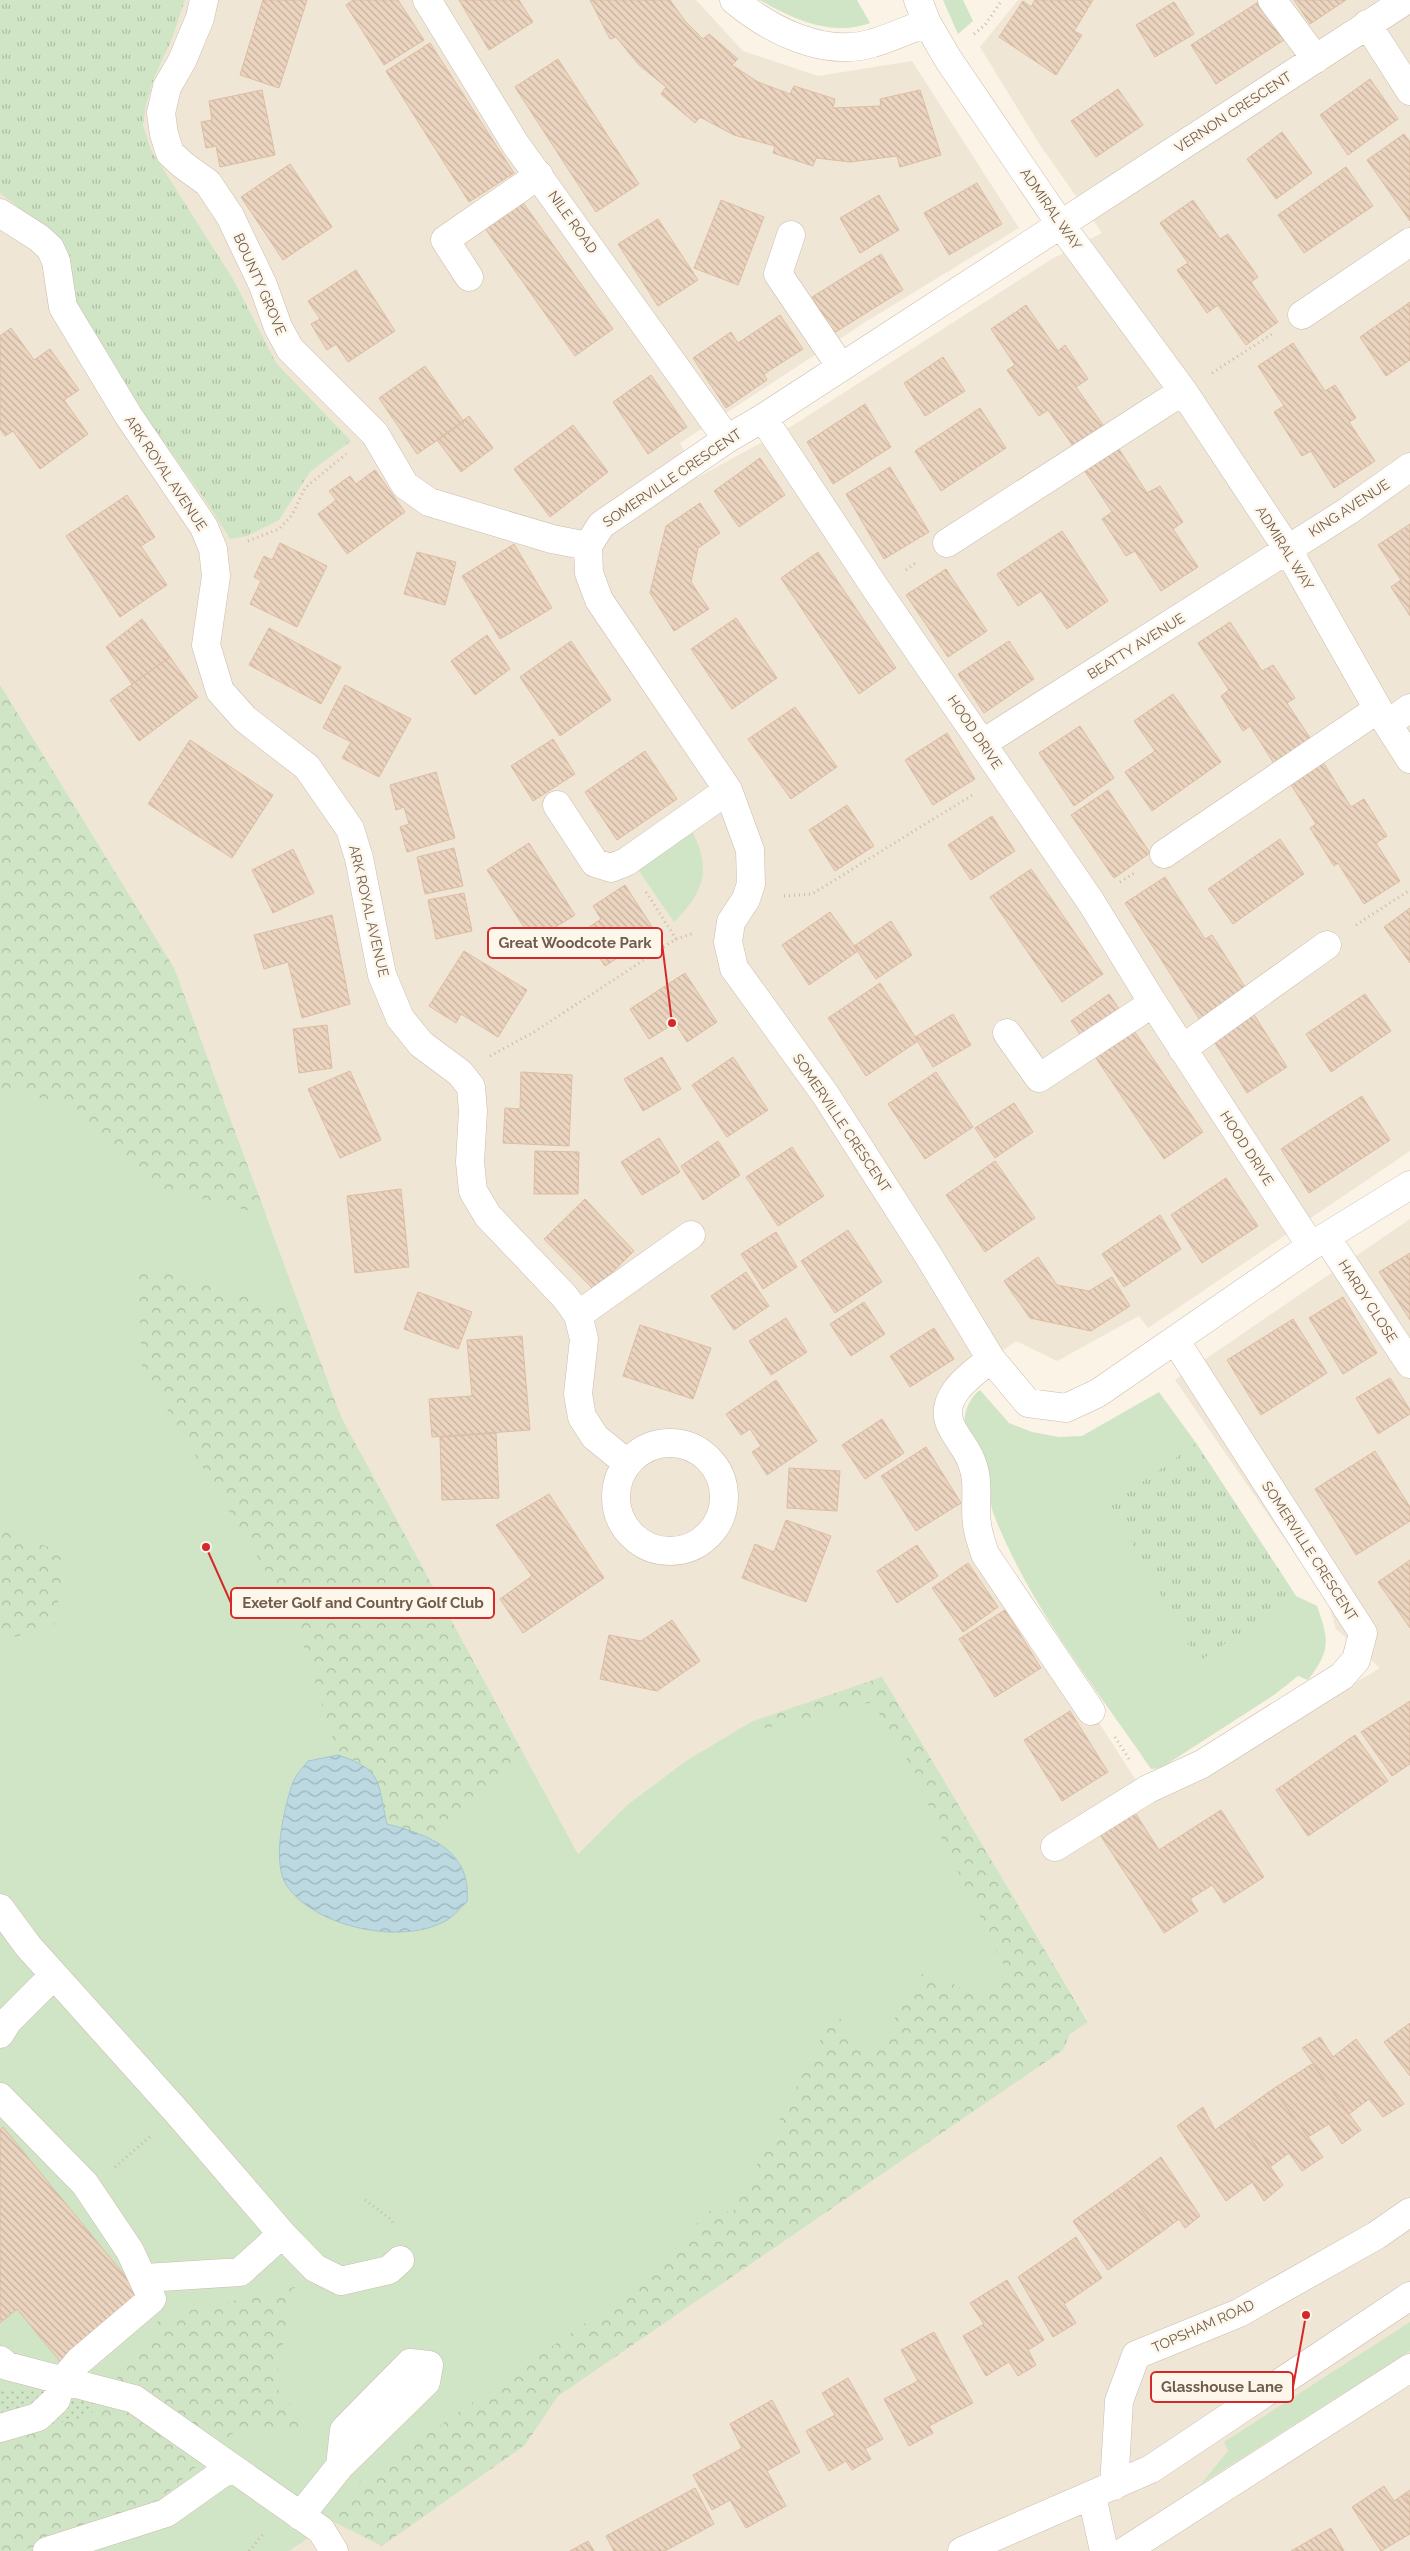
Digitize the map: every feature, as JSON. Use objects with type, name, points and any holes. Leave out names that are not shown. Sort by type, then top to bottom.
[{"type":"street","name":"BOUNTY GROVE","points":[[204,0],[200,18],[182,61],[167,87],[160,113],[170,153],[183,166],[208,183],[230,216],[263,284],[278,327],[290,349],[375,434],[405,485],[429,502],[552,539],[588,546]]},
{"type":"street","name":"NILE ROAD","points":[[427,0],[516,145],[727,439]]},
{"type":"street","name":"ADMIRAL WAY","points":[[734,0],[756,18],[772,27],[815,44],[843,46],[871,44],[923,11],[948,59],[1060,225],[1183,391],[1288,548],[1392,714],[1410,759]]},
{"type":"street","points":[[1272,0],[1316,59]]},
{"type":"street","name":"VERNON CRESCENT","points":[[1060,225],[1406,0]]},
{"type":"street","points":[[1367,24],[1410,91]]},
{"type":"street","points":[[469,277],[446,240],[538,175]]},
{"type":"street","name":"ARK ROYAL AVENUE","points":[[0,213],[39,238],[50,248],[56,261],[64,307],[128,415],[204,527],[213,549],[216,576],[206,645],[220,691],[245,719],[307,767],[336,805],[350,829],[355,843],[382,975],[400,1018],[422,1044],[460,1073],[471,1086],[473,1110],[470,1162],[474,1191],[488,1216],[566,1297],[578,1315],[584,1339],[578,1394],[582,1417],[596,1437],[627,1463]]},
{"type":"street","name":"SOMERVILLE CRESCENT","points":[[1060,225],[764,418],[727,439],[601,525],[588,546],[589,574],[598,600],[728,790],[750,850],[751,884],[746,899],[731,922],[728,942],[734,968],[826,1094],[991,1359],[1028,1403],[1066,1408],[1098,1393],[1319,1242],[1410,1185]]},
{"type":"street","points":[[791,235],[778,274],[841,367]]},
{"type":"street","points":[[1302,315],[1410,242]]},
{"type":"street","points":[[947,542],[1183,391]]},
{"type":"street","name":"HOOD DRIVE","points":[[764,418],[876,589],[1091,902],[1182,1049],[1319,1242]]},
{"type":"street","name":"KING AVENUE","points":[[1288,548],[1348,511],[1410,467]]},
{"type":"street","name":"BEATTY AVENUE","points":[[983,743],[1288,548]]},
{"type":"street","points":[[1164,854],[1392,714]]},
{"type":"street","points":[[556,805],[595,863],[611,868],[626,862],[728,790]]},
{"type":"street","points":[[1182,1049],[1327,945]]},
{"type":"street","points":[[1007,1034],[1039,1078],[1153,1003]]},
{"type":"street","points":[[578,1315],[691,1235]]},
{"type":"street","name":"HARDY CLOSE","points":[[1319,1242],[1410,1364]]},
{"type":"street","name":"SOMERVILLE CRESCENT","points":[[1055,1847],[1148,1789],[1202,1764],[1342,1676],[1356,1660],[1363,1634],[1175,1340]]},
{"type":"street","points":[[991,1359],[964,1381],[951,1398],[948,1408],[950,1424],[972,1463],[977,1494],[977,1524],[985,1554],[1091,1711]]},
{"type":"street","points":[[0,1908],[28,1946],[177,2112],[282,2234],[315,2268],[341,2281],[389,2270],[400,2260]]},
{"type":"street","points":[[0,2034],[8,2021],[54,1975]]},
{"type":"street","points":[[0,2097],[85,2184],[130,2251],[145,2278],[152,2299],[79,2361],[62,2380],[56,2400],[38,2417],[0,2428]]},
{"type":"street","name":"TOPSHAM ROAD","points":[[1104,2551],[1103,2491],[1119,2401],[1136,2355],[1239,2313],[1377,2235],[1410,2212]]},
{"type":"street","points":[[145,2278],[240,2272],[282,2234]]},
{"type":"street","points":[[962,2551],[1151,2469],[1410,2296]]},
{"type":"street","points":[[0,2360],[7,2366],[134,2399],[321,2530],[334,2551]]},
{"type":"street","points":[[1125,2551],[1410,2368]]},
{"type":"street","points":[[300,2516],[340,2466]]},
{"type":"street","points":[[46,2551],[166,2513],[231,2467]]},
{"type":"path","points":[[971,37],[984,25],[1002,0]]},
{"type":"path","points":[[1183,391],[1302,315]]},
{"type":"path","points":[[213,549],[254,540],[279,529],[292,515],[305,488],[341,457],[375,434]]},
{"type":"path","points":[[876,589],[947,542]]},
{"type":"path","points":[[751,884],[787,897],[812,894],[1004,775]]},
{"type":"path","points":[[1091,902],[1164,854]]},
{"type":"path","points":[[626,862],[676,938]]},
{"type":"path","points":[[1327,945],[1410,890]]},
{"type":"path","points":[[460,1073],[534,1032],[676,938],[698,932],[713,935],[728,942]]},
{"type":"path","points":[[1091,1711],[1103,1717],[1148,1789]]},
{"type":"path","points":[[114,2168],[177,2112]]},
{"type":"shaded area","points":[[0,0],[696,0],[743,51],[818,76],[912,61],[1019,228],[867,321],[680,443],[698,477],[792,426],[1052,259],[1102,233],[1040,145],[980,47],[1018,0],[1410,0],[1410,1151],[1148,1328],[1139,1316],[1057,1361],[1016,1341],[940,1397],[996,1545],[1080,1693],[1151,1804],[1380,1668],[1336,1629],[1328,1602],[1175,1380],[1410,1219],[1410,2551],[289,2551],[1088,2021],[882,1678],[626,1806],[578,1854],[341,1417],[174,968],[0,685]]},
{"type":"green space","points":[[0,0],[185,0],[171,41],[154,78],[146,105],[143,125],[151,150],[233,279],[276,363],[351,441],[310,472],[279,520],[247,536],[230,539],[210,507],[106,360],[86,325],[70,289],[61,240],[0,193]]},
{"type":"green space","points":[[760,0],[857,0],[870,23],[856,27],[827,27],[785,14]]},
{"type":"green space","points":[[943,0],[963,0],[973,21],[958,34]]},
{"type":"green space","points":[[0,685],[174,968],[341,1417],[578,1854],[626,1806],[686,1761],[751,1722],[882,1677],[1088,2022],[289,2551],[0,2551]]},
{"type":"green space","points":[[0,685],[174,968],[266,1215],[142,1183],[74,1105],[3,1091],[0,1083]]},
{"type":"green space","points":[[693,833],[702,859],[702,881],[692,901],[674,922],[637,868]]},
{"type":"green space","points":[[138,1265],[302,1313],[341,1417],[524,1755],[433,1841],[387,1824],[376,1779],[363,1766],[338,1755],[295,1619],[142,1368]]},
{"type":"green space","points":[[980,1390],[1009,1423],[1032,1432],[1059,1437],[1082,1436],[1159,1392],[1196,1443],[1296,1596],[1317,1606],[1324,1628],[1326,1644],[1321,1661],[1308,1680],[1298,1676],[1274,1695],[1161,1768],[1151,1769],[1065,1646],[1026,1582],[1009,1549],[992,1508],[988,1471],[984,1456],[965,1423],[968,1405]]},
{"type":"green space","points":[[1196,1443],[1296,1596],[1198,1662],[1111,1505]]},
{"type":"green space","points":[[0,1527],[65,1554],[55,1624],[0,1642]]},
{"type":"green space","points":[[882,1677],[1080,2009],[1063,2050],[558,2396],[525,2445],[382,2546],[334,2522],[351,2488],[645,2281],[708,2211],[733,2212],[835,2011],[868,2062],[924,1971],[982,1997],[1009,1976],[934,1823],[922,1784],[872,1702],[766,1728],[751,1722]]},
{"type":"green space","points":[[295,2287],[274,2385],[311,2427],[231,2434],[146,2513],[19,2551],[0,2550],[0,2436],[90,2416],[161,2317]]},
{"type":"green space","points":[[1410,2322],[1410,2351],[1201,2484],[1228,2451],[1224,2442]]},
{"type":"green space","points":[[60,2387],[105,2392],[90,2416],[0,2436],[0,2388],[12,2391]]},
{"type":"water","points":[[338,1755],[364,1766],[376,1779],[387,1824],[433,1840],[455,1858],[463,1870],[467,1884],[467,1902],[450,1918],[429,1928],[408,1932],[385,1932],[362,1928],[339,1922],[318,1913],[300,1901],[287,1886],[282,1876],[279,1850],[283,1820],[293,1782],[308,1761]]},
{"type":"building","points":[[263,0],[307,0],[279,88],[240,75]]},
{"type":"building","points":[[353,0],[398,0],[424,40],[384,65],[346,5]]},
{"type":"building","points":[[459,0],[519,0],[533,22],[489,50]]},
{"type":"building","points":[[590,0],[670,0],[685,21],[703,39],[709,34],[738,59],[732,65],[758,82],[790,94],[794,86],[835,99],[833,108],[881,106],[880,99],[920,90],[941,155],[900,167],[897,156],[850,162],[816,158],[813,166],[773,153],[775,146],[734,135],[700,117],[695,123],[661,94],[666,87],[639,65],[616,37],[610,39]]},
{"type":"building","points":[[1035,0],[1093,0],[1074,31],[1082,35],[1056,75],[999,37],[1023,1],[1031,7]]},
{"type":"building","points":[[1294,0],[1346,0],[1310,24]]},
{"type":"building","points":[[1260,1],[1284,40],[1216,84],[1191,45]]},
{"type":"building","points":[[1174,2],[1194,34],[1155,57],[1136,25]]},
{"type":"building","points":[[430,43],[514,173],[469,202],[386,71]]},
{"type":"building","points":[[558,59],[639,184],[596,212],[515,87]]},
{"type":"building","points":[[1370,79],[1398,119],[1348,155],[1320,115]]},
{"type":"building","points":[[1118,89],[1143,125],[1096,157],[1071,121]]},
{"type":"building","points":[[262,90],[275,155],[220,167],[216,146],[206,148],[201,122],[212,120],[209,101]]},
{"type":"building","points":[[1282,132],[1312,173],[1276,199],[1247,159]]},
{"type":"building","points":[[1404,134],[1410,142],[1410,221],[1367,160]]},
{"type":"building","points":[[290,164],[332,227],[283,260],[241,197]]},
{"type":"building","points":[[1346,167],[1373,206],[1304,253],[1278,215]]},
{"type":"building","points":[[977,183],[1002,224],[949,255],[924,213]]},
{"type":"building","points":[[879,195],[899,230],[860,253],[840,218]]},
{"type":"building","points":[[519,197],[613,329],[575,356],[482,224]]},
{"type":"building","points":[[721,200],[764,217],[738,285],[694,268]]},
{"type":"building","points":[[1193,200],[1220,239],[1228,234],[1258,277],[1251,282],[1278,322],[1246,345],[1218,305],[1207,313],[1177,270],[1188,263],[1160,223]]},
{"type":"building","points":[[658,219],[698,280],[658,306],[618,244]]},
{"type":"building","points":[[881,254],[903,290],[834,333],[812,297]]},
{"type":"building","points":[[356,270],[395,331],[348,362],[336,344],[327,350],[311,324],[320,319],[308,301]]},
{"type":"building","points":[[1410,302],[1410,360],[1386,376],[1360,337]]},
{"type":"building","points":[[1026,305],[1058,351],[1065,345],[1088,379],[1076,387],[1103,425],[1073,446],[1048,410],[1039,416],[1007,370],[1015,365],[991,329]]},
{"type":"building","points":[[780,315],[803,349],[764,374],[767,380],[726,408],[693,358],[731,332],[738,343]]},
{"type":"building","points":[[11,328],[34,360],[50,349],[79,390],[64,400],[88,434],[40,469],[13,431],[5,436],[0,429],[0,336]]},
{"type":"building","points":[[1293,343],[1325,391],[1335,385],[1356,418],[1349,422],[1375,461],[1334,488],[1311,451],[1302,456],[1274,412],[1284,406],[1258,366]]},
{"type":"building","points":[[943,357],[965,391],[925,416],[904,383]]},
{"type":"building","points":[[425,366],[464,422],[417,454],[379,398]]},
{"type":"building","points":[[651,375],[687,427],[648,454],[613,402]]},
{"type":"building","points":[[865,404],[891,447],[833,484],[807,442]]},
{"type":"building","points":[[980,408],[1006,448],[941,491],[915,451]]},
{"type":"building","points":[[469,416],[493,448],[461,472],[437,440]]},
{"type":"building","points":[[573,425],[608,472],[550,517],[514,469]]},
{"type":"building","points":[[1117,446],[1147,493],[1160,486],[1183,522],[1173,529],[1198,567],[1161,591],[1135,551],[1126,556],[1102,519],[1112,512],[1082,467]]},
{"type":"building","points":[[760,458],[785,495],[739,527],[714,491]]},
{"type":"building","points":[[890,467],[929,532],[884,559],[846,494]]},
{"type":"building","points":[[375,470],[405,512],[347,554],[318,514],[336,500],[329,491],[350,476],[356,484]]},
{"type":"building","points":[[127,495],[155,537],[141,546],[167,585],[120,617],[66,536]]},
{"type":"building","points":[[700,503],[720,533],[698,548],[691,582],[709,609],[674,631],[650,593],[666,526]]},
{"type":"building","points":[[1410,524],[1410,616],[1391,587],[1401,580],[1378,545]]},
{"type":"building","points":[[1062,531],[1108,601],[1067,629],[1041,591],[1018,606],[997,574]]},
{"type":"building","points":[[280,543],[327,566],[297,627],[250,604],[261,581],[254,577],[264,556],[272,560]]},
{"type":"building","points":[[514,544],[552,608],[500,639],[462,576]]},
{"type":"building","points":[[417,552],[456,562],[445,605],[404,594]]},
{"type":"building","points":[[818,552],[896,668],[859,694],[781,578]]},
{"type":"building","points":[[946,569],[987,631],[948,657],[906,595]]},
{"type":"building","points":[[736,618],[777,678],[732,709],[691,649]]},
{"type":"building","points":[[142,619],[170,657],[132,684],[106,647]]},
{"type":"building","points":[[1230,622],[1262,671],[1273,665],[1295,698],[1287,703],[1312,741],[1275,765],[1250,726],[1243,731],[1221,696],[1229,690],[1198,643]]},
{"type":"building","points":[[269,628],[341,667],[321,704],[249,665]]},
{"type":"building","points":[[487,635],[510,669],[475,695],[451,661]]},
{"type":"building","points":[[571,641],[611,700],[560,736],[520,677]]},
{"type":"building","points":[[1009,641],[1034,679],[984,713],[958,674]]},
{"type":"building","points":[[170,657],[198,697],[139,741],[110,700]]},
{"type":"building","points":[[345,685],[411,719],[379,777],[342,758],[351,742],[323,728]]},
{"type":"building","points":[[1173,694],[1221,762],[1152,811],[1125,772],[1155,751],[1134,721]]},
{"type":"building","points":[[795,707],[837,767],[791,799],[748,739]]},
{"type":"building","points":[[1080,726],[1114,778],[1074,806],[1039,753]]},
{"type":"building","points":[[947,733],[975,779],[933,805],[905,760]]},
{"type":"building","points":[[553,739],[575,774],[533,801],[511,766]]},
{"type":"building","points":[[190,740],[273,795],[232,858],[148,804]]},
{"type":"building","points":[[645,751],[677,799],[617,840],[585,792]]},
{"type":"building","points":[[1323,762],[1351,807],[1364,799],[1387,836],[1376,843],[1400,881],[1364,904],[1338,863],[1334,866],[1310,828],[1316,824],[1290,783]]},
{"type":"building","points":[[436,772],[455,838],[407,852],[400,827],[409,824],[404,807],[396,810],[390,785]]},
{"type":"building","points":[[1108,790],[1150,853],[1114,878],[1071,815]]},
{"type":"building","points":[[847,805],[874,846],[835,871],[809,830]]},
{"type":"building","points":[[992,816],[1015,851],[971,880],[948,845]]},
{"type":"building","points":[[1280,839],[1304,874],[1233,924],[1208,889]]},
{"type":"building","points":[[529,843],[575,915],[533,941],[487,870]]},
{"type":"building","points":[[454,848],[463,886],[425,894],[417,857]]},
{"type":"building","points":[[293,849],[314,893],[273,913],[252,870]]},
{"type":"building","points":[[1031,869],[1103,974],[1062,1002],[990,897]]},
{"type":"building","points":[[1165,877],[1205,939],[1212,935],[1247,990],[1200,1020],[1125,903]]},
{"type":"building","points":[[625,885],[656,933],[605,966],[582,932],[601,919],[593,906]]},
{"type":"building","points":[[464,893],[472,931],[436,939],[428,900]]},
{"type":"building","points":[[1410,908],[1410,963],[1384,927]]},
{"type":"building","points":[[830,912],[858,951],[809,985],[782,945]]},
{"type":"building","points":[[332,915],[350,1004],[302,1018],[288,962],[264,969],[254,935]]},
{"type":"building","points":[[891,921],[912,955],[876,979],[854,946]]},
{"type":"building","points":[[464,951],[527,990],[498,1037],[461,1014],[456,1023],[429,1006]]},
{"type":"building","points":[[685,973],[717,1022],[687,1042],[675,1023],[649,1039],[630,1009]]},
{"type":"building","points":[[880,983],[918,1041],[866,1076],[828,1018]]},
{"type":"building","points":[[1109,994],[1203,1132],[1164,1159],[1071,1021]]},
{"type":"building","points":[[1365,994],[1391,1031],[1331,1072],[1306,1034]]},
{"type":"building","points":[[1253,1013],[1287,1067],[1247,1093],[1212,1038]]},
{"type":"building","points":[[953,1014],[971,1045],[933,1067],[915,1037]]},
{"type":"building","points":[[327,1025],[332,1068],[299,1073],[293,1029]]},
{"type":"building","points":[[662,1057],[681,1089],[643,1111],[624,1079]]},
{"type":"building","points":[[733,1057],[768,1110],[727,1137],[692,1085]]},
{"type":"building","points":[[350,1071],[381,1140],[340,1158],[308,1089]]},
{"type":"building","points":[[521,1072],[572,1075],[569,1146],[503,1143],[505,1108],[520,1109]]},
{"type":"building","points":[[936,1072],[973,1127],[925,1159],[888,1104]]},
{"type":"building","points":[[1362,1096],[1390,1140],[1309,1193],[1281,1149]]},
{"type":"building","points":[[1014,1103],[1033,1132],[995,1158],[975,1128]]},
{"type":"building","points":[[659,1138],[680,1172],[642,1195],[621,1162]]},
{"type":"building","points":[[718,1141],[740,1175],[703,1200],[681,1166]]},
{"type":"building","points":[[792,1147],[824,1196],[778,1226],[746,1177]]},
{"type":"building","points":[[535,1151],[579,1152],[578,1194],[534,1194]]},
{"type":"building","points":[[995,1161],[1035,1218],[985,1252],[946,1195]]},
{"type":"building","points":[[1226,1178],[1258,1226],[1202,1263],[1171,1215]]},
{"type":"building","points":[[401,1189],[409,1267],[355,1273],[347,1196]]},
{"type":"building","points":[[585,1199],[634,1251],[594,1290],[544,1239]]},
{"type":"building","points":[[1160,1215],[1181,1249],[1124,1287],[1102,1254]]},
{"type":"building","points":[[848,1230],[882,1282],[835,1313],[801,1261]]},
{"type":"building","points":[[776,1232],[797,1267],[763,1289],[741,1254]]},
{"type":"building","points":[[1410,1253],[1410,1320],[1379,1272]]},
{"type":"building","points":[[1038,1257],[1057,1285],[1089,1291],[1112,1277],[1130,1306],[1091,1331],[1030,1318],[1004,1281]]},
{"type":"building","points":[[746,1272],[769,1306],[734,1330],[711,1296]]},
{"type":"building","points":[[418,1292],[472,1312],[458,1349],[404,1329]]},
{"type":"building","points":[[1343,1297],[1377,1353],[1343,1374],[1309,1318]]},
{"type":"building","points":[[864,1302],[885,1334],[851,1356],[830,1324]]},
{"type":"building","points":[[786,1318],[807,1352],[771,1375],[749,1341]]},
{"type":"building","points":[[1293,1319],[1327,1373],[1261,1415],[1227,1360]]},
{"type":"building","points":[[640,1325],[711,1348],[693,1399],[623,1376]]},
{"type":"building","points":[[934,1328],[954,1359],[910,1387],[890,1356]]},
{"type":"building","points":[[522,1336],[530,1430],[432,1437],[429,1399],[472,1396],[467,1340]]},
{"type":"building","points":[[1390,1378],[1410,1410],[1410,1414],[1378,1434],[1356,1398]]},
{"type":"building","points":[[776,1380],[817,1441],[767,1475],[752,1452],[761,1446],[750,1429],[741,1435],[726,1414]]},
{"type":"building","points":[[882,1419],[904,1453],[865,1479],[842,1445]]},
{"type":"building","points":[[496,1433],[499,1498],[442,1500],[440,1437]]},
{"type":"building","points":[[926,1447],[961,1503],[916,1531],[881,1476]]},
{"type":"building","points":[[1375,1451],[1410,1507],[1410,1521],[1356,1555],[1315,1489]]},
{"type":"building","points":[[789,1468],[840,1471],[837,1511],[787,1508]]},
{"type":"building","points":[[549,1494],[604,1578],[523,1633],[500,1599],[532,1576],[496,1525]]},
{"type":"building","points":[[786,1520],[831,1536],[806,1602],[742,1578],[755,1544],[774,1552]]},
{"type":"building","points":[[917,1545],[938,1576],[897,1603],[877,1571]]},
{"type":"building","points":[[1410,1560],[1410,1628],[1378,1582]]},
{"type":"building","points":[[968,1563],[998,1607],[963,1632],[932,1588]]},
{"type":"building","points":[[1005,1610],[1041,1668],[995,1697],[959,1639]]},
{"type":"building","points":[[672,1620],[700,1661],[657,1691],[600,1679],[609,1635],[641,1641]]},
{"type":"building","points":[[1410,1701],[1410,1764],[1392,1776],[1361,1732]]},
{"type":"building","points":[[1070,1711],[1108,1772],[1062,1801],[1024,1740]]},
{"type":"building","points":[[1355,1735],[1388,1781],[1308,1836],[1276,1790]]},
{"type":"building","points":[[1132,1808],[1159,1850],[1221,1810],[1264,1877],[1224,1903],[1212,1885],[1190,1899],[1198,1911],[1164,1933],[1097,1830]]},
{"type":"building","points":[[1410,2023],[1410,2076],[1384,2042]]},
{"type":"building","points":[[1320,2037],[1333,2057],[1356,2039],[1404,2104],[1383,2117],[1369,2099],[1349,2114],[1302,2048]]},
{"type":"building","points":[[1312,2064],[1361,2130],[1342,2144],[1329,2124],[1308,2137],[1273,2089]]},
{"type":"building","points":[[1273,2089],[1323,2157],[1302,2171],[1289,2153],[1270,2167],[1235,2116]]},
{"type":"building","points":[[1203,2107],[1215,2130],[1235,2116],[1283,2185],[1264,2201],[1252,2182],[1226,2201],[1177,2126]]},
{"type":"building","points":[[3,2127],[144,2299],[63,2365],[17,2309],[0,2323],[0,2130]]},
{"type":"building","points":[[1161,2157],[1200,2216],[1185,2228],[1179,2219],[1159,2234],[1124,2185]]},
{"type":"building","points":[[1124,2185],[1159,2234],[1108,2270],[1073,2221]]},
{"type":"building","points":[[1076,2237],[1102,2278],[1064,2304],[1076,2323],[1053,2337],[1018,2277]]},
{"type":"building","points":[[1007,2280],[1044,2340],[1028,2350],[1036,2365],[1018,2376],[1009,2362],[986,2376],[963,2336],[984,2324],[970,2303]]},
{"type":"building","points":[[934,2332],[973,2403],[929,2426],[933,2433],[909,2446],[884,2399],[918,2381],[901,2350]]},
{"type":"building","points":[[848,2378],[883,2439],[865,2449],[871,2459],[852,2470],[846,2461],[829,2471],[806,2431],[835,2415],[822,2393]]},
{"type":"building","points":[[772,2400],[800,2452],[767,2471],[786,2506],[746,2528],[730,2500],[712,2510],[693,2475],[742,2448],[730,2424]]},
{"type":"building","points":[[1384,2486],[1394,2501],[1404,2494],[1410,2504],[1410,2534],[1381,2551],[1352,2507]]},
{"type":"building","points":[[695,2488],[714,2524],[665,2551],[614,2551],[606,2536]]},
{"type":"building","points":[[1410,2490],[1410,2504],[1404,2494]]},
{"type":"building","points":[[1331,2528],[1344,2551],[1291,2551]]},
{"type":"building","points":[[588,2541],[594,2551],[570,2551]]},
{"type":"place","name":"Great Woodcote Park","points":[[672,1023]]},
{"type":"place","name":"Exeter Golf and Country Golf Club","points":[[206,1547]]},
{"type":"place","name":"Glasshouse Lane","points":[[1306,2315]]}]
